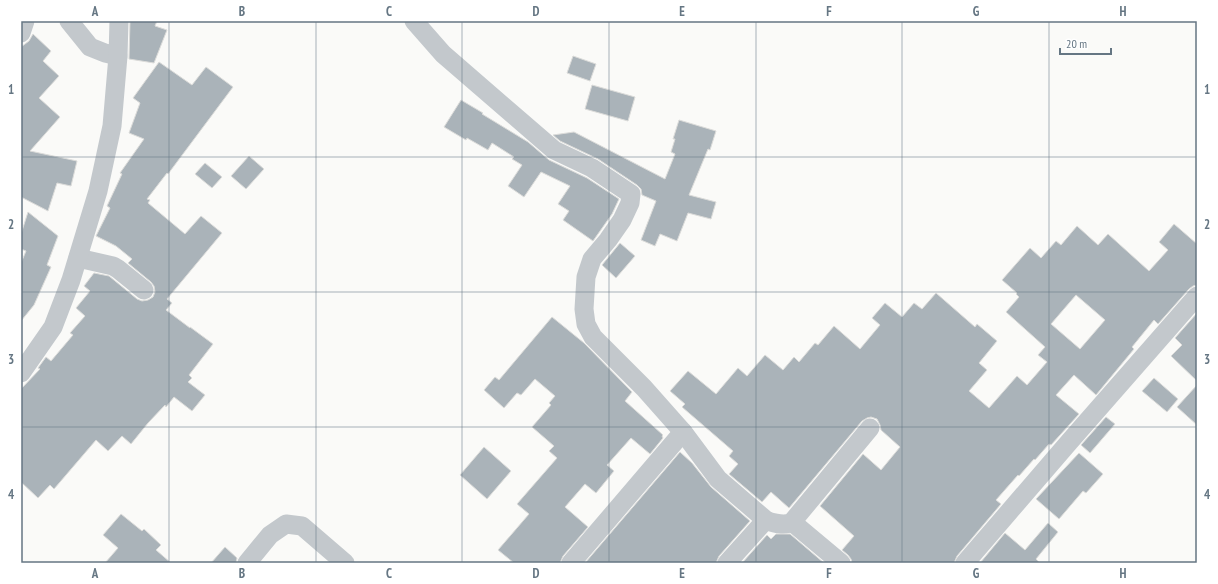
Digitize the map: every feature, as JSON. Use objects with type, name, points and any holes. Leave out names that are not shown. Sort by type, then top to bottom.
[{"type":"street","points":[[21,33],[25,21]]},
{"type":"street","points":[[69,21],[90,48],[118,56]]},
{"type":"street","points":[[21,373],[53,327],[78,258],[98,191],[112,126],[118,56],[119,21]]},
{"type":"street","points":[[414,21],[443,54],[554,150],[592,168],[632,194],[630,203],[622,220],[592,259],[586,277],[584,309],[586,324],[593,337],[644,388],[683,432],[718,479],[766,521],[788,524],[792,522],[870,428]]},
{"type":"street","points":[[78,258],[113,266],[144,290]]},
{"type":"street","points":[[965,563],[1197,296]]},
{"type":"street","points":[[572,563],[683,432]]},
{"type":"street","points":[[727,563],[766,521]]},
{"type":"street","points":[[792,522],[840,563]]},
{"type":"street","points":[[247,563],[270,535],[286,524],[302,526],[346,563]]},
{"type":"building","points":[[130,21],[157,21],[155,26],[167,30],[154,63],[129,59]]},
{"type":"building","points":[[33,34],[51,51],[43,61],[59,76],[39,98],[60,117],[30,151],[77,161],[71,186],[57,183],[48,211],[21,197],[21,47],[29,41]]},
{"type":"building","points":[[573,56],[596,64],[590,81],[567,73]]},
{"type":"building","points":[[159,62],[192,85],[206,67],[233,87],[168,174],[167,173],[147,199],[150,200],[148,203],[185,234],[201,216],[222,233],[167,299],[172,303],[166,310],[213,344],[189,375],[192,378],[188,382],[205,395],[192,411],[174,397],[166,407],[165,405],[148,423],[131,444],[122,436],[108,451],[96,440],[54,489],[50,485],[38,498],[21,482],[21,389],[40,369],[38,368],[46,357],[51,361],[73,335],[70,333],[85,316],[76,308],[90,291],[84,286],[94,273],[109,276],[137,299],[142,301],[153,297],[155,292],[154,286],[151,282],[128,263],[132,259],[116,246],[96,236],[110,208],[107,206],[122,174],[120,173],[144,139],[129,133],[140,103],[133,98]]},
{"type":"building","points":[[592,85],[635,97],[628,121],[585,109]]},
{"type":"building","points":[[461,100],[528,142],[549,160],[587,178],[619,199],[612,214],[593,241],[563,220],[569,211],[558,204],[570,186],[541,172],[524,197],[508,186],[522,165],[512,159],[514,157],[492,143],[488,150],[467,138],[466,140],[444,127]]},
{"type":"building","points":[[679,120],[716,131],[710,150],[708,149],[689,195],[716,202],[711,219],[688,213],[677,241],[660,234],[655,246],[641,240],[656,201],[642,195],[641,189],[637,185],[598,159],[560,141],[553,135],[574,132],[665,179],[675,154],[671,152],[675,139],[673,139]]},
{"type":"building","points":[[249,156],[264,169],[246,189],[231,176]]},
{"type":"building","points":[[205,163],[222,177],[212,188],[195,174]]},
{"type":"building","points":[[28,212],[58,236],[47,265],[51,267],[34,305],[21,321],[21,263],[26,251],[21,249],[21,234]]},
{"type":"building","points":[[1174,224],[1197,244],[1197,285],[1189,289],[1158,324],[1154,320],[1132,347],[1134,349],[1096,395],[1074,375],[1056,395],[1079,414],[1051,445],[1049,444],[1019,476],[1018,475],[996,500],[1001,504],[957,556],[954,563],[852,563],[848,555],[842,550],[854,536],[820,506],[863,454],[881,470],[900,447],[881,430],[877,419],[871,417],[862,421],[789,508],[771,492],[762,502],[729,474],[738,464],[729,456],[733,451],[682,407],[685,404],[670,391],[688,371],[716,394],[738,368],[747,376],[765,355],[783,370],[794,357],[799,362],[815,343],[818,345],[834,326],[860,349],[880,325],[872,318],[885,303],[902,317],[914,303],[922,309],[936,293],[975,327],[977,324],[997,341],[979,363],[987,370],[969,391],[989,408],[1017,376],[1027,385],[1047,362],[1038,355],[1045,347],[1006,312],[1019,297],[1016,294],[1017,293],[1002,280],[1030,248],[1041,258],[1056,241],[1061,245],[1077,226],[1098,245],[1108,234],[1149,271],[1168,250],[1159,242]],"holes":[[[1076,295],[1105,320],[1080,349],[1051,324]]]},
{"type":"building","points":[[620,243],[635,256],[616,278],[602,265]]},
{"type":"building","points":[[1197,313],[1197,381],[1171,356],[1182,345],[1175,338]]},
{"type":"building","points":[[552,317],[584,343],[632,392],[625,401],[663,435],[663,438],[650,454],[631,438],[607,465],[614,471],[596,493],[585,484],[565,507],[588,527],[563,556],[560,563],[514,563],[498,550],[529,514],[517,504],[557,458],[549,451],[554,446],[532,427],[551,405],[549,403],[555,396],[535,379],[521,395],[517,393],[504,408],[484,390],[495,377],[499,380]]},
{"type":"building","points":[[1154,378],[1178,399],[1167,412],[1142,391]]},
{"type":"building","points":[[1197,385],[1197,425],[1177,407]]},
{"type":"building","points":[[1106,417],[1115,424],[1090,453],[1081,445]]},
{"type":"building","points":[[484,447],[511,471],[487,499],[460,475]]},
{"type":"building","points":[[680,452],[692,463],[711,487],[750,521],[719,556],[716,563],[585,563]]},
{"type":"building","points":[[1079,453],[1103,474],[1086,493],[1083,491],[1059,519],[1036,499]]},
{"type":"building","points":[[121,514],[142,531],[144,529],[161,545],[156,550],[171,563],[105,563],[118,548],[103,535]]},
{"type":"building","points":[[1048,523],[1058,532],[1036,559],[1040,563],[980,563],[1005,533],[1025,550]]},
{"type":"building","points":[[776,534],[790,534],[824,563],[742,563],[767,535],[771,539]]},
{"type":"building","points":[[225,547],[237,558],[236,563],[211,563]]}]
